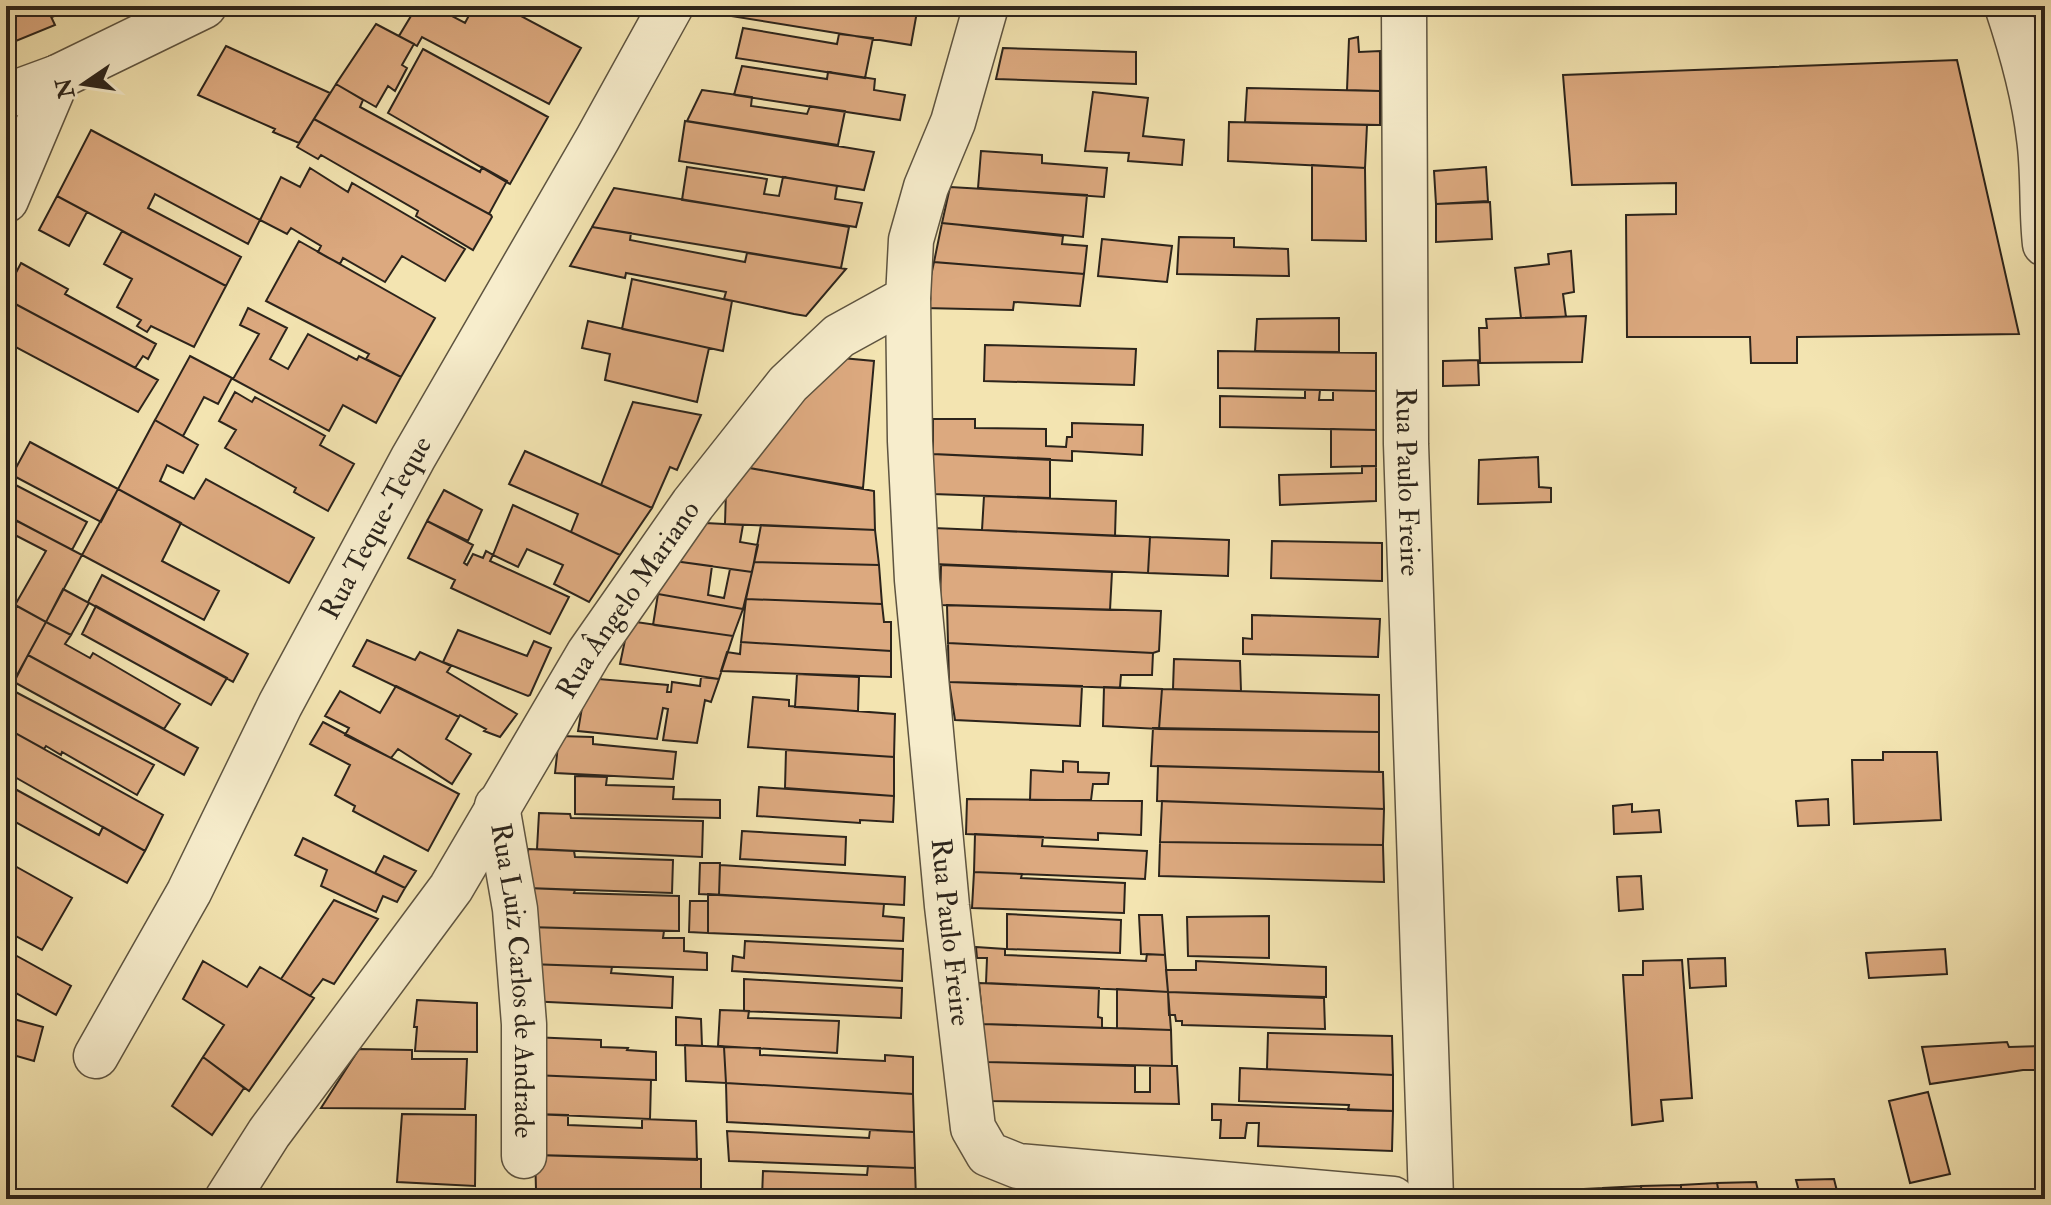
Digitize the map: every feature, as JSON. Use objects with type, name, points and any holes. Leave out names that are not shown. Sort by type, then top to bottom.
[{"type":"street","points":[[6,96],[58,77],[204,6]]},
{"type":"street","name":"Rua Teque-Teque","points":[[96,1056],[189,892],[280,705],[413,458],[671,6]]},
{"type":"street","points":[[908,298],[911,240],[926,187],[953,122],[986,6]]},
{"type":"street","name":"Rua Paulo Freire","points":[[1404,6],[1406,444],[1431,1199]]},
{"type":"street","points":[[2007,6],[2042,143],[2045,244]]},
{"type":"street","points":[[6,200],[58,77]]},
{"type":"street","name":"Rua Ângelo Mariano","points":[[227,1199],[269,1133],[451,888],[589,653],[693,504],[788,384],[839,336],[908,298]]},
{"type":"street","name":"Rua Paulo Freire","points":[[908,298],[910,441],[917,580],[947,906],[973,1128],[988,1154],[1018,1166],[1393,1199]]},
{"type":"street","name":"Rua Luiz Carlos de Andrade","points":[[497,806],[515,909],[524,1024],[524,1156]]},
{"type":"building","points":[[6,6],[46,6],[55,25],[6,45]]},
{"type":"building","points":[[46,6],[79,6],[52,17]]},
{"type":"building","points":[[417,6],[433,6],[465,23],[474,6],[502,6],[581,48],[549,104],[422,37],[417,46],[399,36]]},
{"type":"building","points":[[708,6],[843,6],[898,13],[899,6],[918,6],[911,45],[706,12]]},
{"type":"building","points":[[1108,6],[1209,6],[1209,9],[1137,7]]},
{"type":"building","points":[[1209,6],[1339,6],[1338,14],[1209,9]]},
{"type":"building","points":[[376,24],[414,44],[402,65],[407,68],[395,91],[388,86],[376,107],[336,84]]},
{"type":"building","points":[[743,28],[837,44],[839,34],[873,38],[865,78],[736,58]]},
{"type":"building","points":[[1358,37],[1359,52],[1380,51],[1380,91],[1347,90],[1349,39]]},
{"type":"building","points":[[226,46],[330,93],[299,143],[198,95]]},
{"type":"building","points":[[1003,48],[1136,52],[1136,84],[996,79]]},
{"type":"building","points":[[423,49],[548,117],[510,184],[388,113]]},
{"type":"building","points":[[1957,60],[2019,334],[1797,337],[1797,363],[1751,363],[1750,337],[1627,337],[1626,215],[1676,214],[1676,183],[1572,185],[1563,75]]},
{"type":"building","points":[[742,66],[827,79],[828,72],[875,79],[874,90],[905,95],[900,120],[734,95]]},
{"type":"building","points":[[336,84],[363,100],[360,107],[480,172],[482,167],[507,181],[489,214],[314,119]]},
{"type":"building","points":[[1247,88],[1380,91],[1380,125],[1245,122]]},
{"type":"building","points":[[702,90],[752,97],[751,106],[807,114],[810,106],[845,111],[838,145],[687,121]]},
{"type":"building","points":[[1093,92],[1148,98],[1143,136],[1184,140],[1182,165],[1128,161],[1129,153],[1085,151]]},
{"type":"building","points":[[314,119],[491,215],[473,250],[416,216],[418,211],[321,155],[318,159],[297,147]]},
{"type":"building","points":[[685,121],[874,152],[864,190],[679,161]]},
{"type":"building","points":[[1229,122],[1367,125],[1365,168],[1228,161]]},
{"type":"building","points":[[91,130],[260,220],[248,244],[155,194],[148,208],[241,257],[226,286],[57,196]]},
{"type":"building","points":[[981,151],[1042,155],[1042,163],[1107,168],[1104,197],[978,188]]},
{"type":"building","points":[[1312,165],[1365,168],[1366,241],[1312,240]]},
{"type":"building","points":[[687,167],[767,179],[764,194],[779,196],[783,177],[837,186],[835,199],[862,203],[856,227],[682,200]]},
{"type":"building","points":[[1486,167],[1488,201],[1436,204],[1434,171]]},
{"type":"building","points":[[310,168],[348,192],[352,183],[465,249],[445,281],[402,256],[385,282],[343,258],[340,264],[318,252],[321,246],[291,228],[287,234],[260,220],[281,177],[300,187]]},
{"type":"building","points":[[950,187],[1087,195],[1083,237],[942,223]]},
{"type":"building","points":[[614,188],[849,227],[841,268],[592,227]]},
{"type":"building","points":[[57,196],[87,212],[69,246],[39,230]]},
{"type":"building","points":[[1490,202],[1492,239],[1436,242],[1436,204]]},
{"type":"building","points":[[942,223],[1063,236],[1062,244],[1087,246],[1084,274],[934,262]]},
{"type":"building","points":[[592,227],[631,233],[630,240],[745,262],[747,253],[846,269],[806,316],[724,299],[726,292],[626,273],[625,278],[570,266]]},
{"type":"building","points":[[122,231],[226,286],[194,347],[151,326],[147,332],[137,326],[141,320],[117,307],[132,279],[104,264]]},
{"type":"building","points":[[1179,237],[1234,238],[1234,247],[1288,249],[1289,276],[1177,274]]},
{"type":"building","points":[[1102,239],[1172,246],[1167,282],[1098,276]]},
{"type":"building","points":[[299,241],[435,318],[401,377],[366,359],[369,354],[266,301]]},
{"type":"building","points":[[1571,251],[1574,292],[1563,294],[1566,317],[1521,318],[1515,268],[1549,264],[1548,254]]},
{"type":"building","points":[[934,262],[1084,274],[1080,306],[1014,302],[1013,310],[924,308]]},
{"type":"building","points":[[21,263],[68,289],[65,294],[156,344],[148,359],[143,356],[135,368],[6,299],[6,292]]},
{"type":"building","points":[[632,279],[732,301],[723,351],[622,329]]},
{"type":"building","points":[[6,299],[158,380],[138,412],[6,342]]},
{"type":"building","points":[[248,308],[287,328],[270,359],[288,369],[308,334],[357,360],[359,356],[401,377],[376,423],[343,405],[329,431],[233,379],[259,334],[240,325]]},
{"type":"building","points":[[1586,316],[1582,362],[1480,363],[1479,328],[1487,328],[1486,319]]},
{"type":"building","points":[[1339,318],[1339,352],[1255,351],[1257,319]]},
{"type":"building","points":[[588,321],[709,348],[697,402],[605,380],[610,354],[582,348]]},
{"type":"building","points":[[985,345],[1136,349],[1134,385],[984,381]]},
{"type":"building","points":[[1218,351],[1376,353],[1376,391],[1218,388]]},
{"type":"building","points":[[190,356],[232,378],[218,404],[204,397],[183,436],[155,420]]},
{"type":"building","points":[[831,357],[874,361],[863,488],[744,467]]},
{"type":"building","points":[[1478,360],[1479,385],[1443,386],[1443,361]]},
{"type":"building","points":[[1305,390],[1320,390],[1319,400],[1333,400],[1333,391],[1376,391],[1376,430],[1220,427],[1220,396],[1305,398]]},
{"type":"building","points":[[235,392],[252,402],[255,397],[325,436],[320,445],[354,464],[328,511],[294,492],[296,488],[225,448],[236,430],[219,421]]},
{"type":"building","points":[[633,402],[701,415],[677,470],[670,467],[652,508],[601,485]]},
{"type":"building","points":[[933,419],[975,419],[975,428],[1046,429],[1046,446],[1066,447],[1067,437],[1072,437],[1072,423],[1143,425],[1142,455],[1072,451],[1072,461],[933,454]]},
{"type":"building","points":[[155,420],[198,445],[183,473],[167,465],[160,481],[194,499],[206,479],[314,538],[289,583],[118,489]]},
{"type":"building","points":[[1331,429],[1376,430],[1376,466],[1331,467]]},
{"type":"building","points":[[30,442],[118,489],[101,522],[12,475]]},
{"type":"building","points":[[525,451],[652,508],[620,555],[571,532],[578,514],[509,484]]},
{"type":"building","points":[[933,454],[1050,459],[1050,498],[933,494]]},
{"type":"building","points":[[1538,457],[1539,487],[1551,488],[1551,502],[1478,504],[1479,460]]},
{"type":"building","points":[[1362,466],[1376,466],[1376,501],[1280,505],[1279,475],[1362,473]]},
{"type":"building","points":[[744,467],[874,491],[875,530],[725,524],[726,490]]},
{"type":"building","points":[[6,480],[87,522],[72,550],[6,515]]},
{"type":"building","points":[[118,489],[181,523],[162,561],[219,591],[204,620],[82,555]]},
{"type":"building","points":[[444,490],[482,510],[468,541],[427,521]]},
{"type":"building","points":[[984,496],[1116,501],[1115,536],[982,530]]},
{"type":"building","points":[[513,505],[620,555],[589,602],[554,584],[563,565],[527,549],[518,567],[493,555]]},
{"type":"building","points":[[17,521],[82,555],[46,622],[15,605],[46,551],[11,533]]},
{"type":"building","points":[[427,521],[473,545],[464,563],[467,565],[473,554],[483,558],[486,551],[493,555],[490,561],[569,597],[550,634],[451,588],[455,580],[408,558]]},
{"type":"building","points":[[705,523],[743,525],[740,542],[758,545],[752,572],[674,561]]},
{"type":"building","points":[[761,525],[875,530],[879,565],[754,562]]},
{"type":"building","points":[[933,528],[1150,537],[1148,573],[934,564]]},
{"type":"building","points":[[1150,537],[1229,540],[1228,576],[1148,573]]},
{"type":"building","points":[[1272,541],[1382,543],[1382,581],[1271,578]]},
{"type":"building","points":[[674,561],[712,566],[708,595],[724,598],[730,569],[752,572],[743,609],[658,594]]},
{"type":"building","points":[[754,562],[879,565],[882,604],[746,599]]},
{"type":"building","points":[[941,565],[1112,572],[1110,610],[940,605]]},
{"type":"building","points":[[102,575],[248,654],[233,682],[89,603]]},
{"type":"building","points":[[63,589],[89,603],[71,635],[46,622]]},
{"type":"building","points":[[658,594],[743,609],[733,636],[653,625]]},
{"type":"building","points":[[746,599],[882,604],[884,622],[891,622],[891,651],[741,642]]},
{"type":"building","points":[[947,605],[1161,611],[1159,651],[948,643]]},
{"type":"building","points":[[17,606],[46,622],[16,677],[6,671],[6,628]]},
{"type":"building","points":[[96,606],[227,678],[211,705],[82,634]]},
{"type":"building","points":[[1252,615],[1380,619],[1378,657],[1243,654],[1243,638],[1252,639]]},
{"type":"building","points":[[629,621],[733,636],[719,679],[620,664]]},
{"type":"building","points":[[46,622],[71,635],[65,644],[90,658],[93,653],[180,704],[164,729],[28,655]]},
{"type":"building","points":[[458,630],[527,656],[534,641],[551,648],[530,695],[443,662]]},
{"type":"building","points":[[367,640],[415,660],[420,652],[451,666],[447,672],[517,714],[500,737],[484,731],[486,729],[460,715],[353,666]]},
{"type":"building","points":[[741,642],[891,651],[891,677],[721,671],[727,652],[740,654]]},
{"type":"building","points":[[948,643],[1153,653],[1152,675],[1121,675],[1119,688],[949,682]]},
{"type":"building","points":[[28,655],[198,748],[184,775],[14,682]]},
{"type":"building","points":[[1174,659],[1240,661],[1241,691],[1173,689]]},
{"type":"building","points":[[797,674],[859,677],[858,711],[795,707]]},
{"type":"building","points":[[701,677],[719,679],[711,702],[705,700],[697,743],[663,740],[668,709],[663,708],[657,739],[578,731],[587,678],[668,685],[667,692],[671,692],[672,682],[700,686]]},
{"type":"building","points":[[949,682],[1082,686],[1080,726],[955,720]]},
{"type":"building","points":[[396,686],[459,717],[446,739],[471,754],[452,784],[398,749],[391,758],[345,735],[349,728],[325,716],[340,691],[380,713]]},
{"type":"building","points":[[1104,687],[1162,689],[1159,729],[1103,726]]},
{"type":"building","points":[[10,689],[154,765],[137,795],[62,752],[61,755],[46,746],[44,749],[6,728],[6,696]]},
{"type":"building","points":[[1162,689],[1379,695],[1379,732],[1159,729]]},
{"type":"building","points":[[753,697],[789,700],[789,706],[895,714],[894,757],[748,747]]},
{"type":"building","points":[[323,722],[459,794],[428,851],[353,811],[355,806],[335,795],[350,765],[310,744]]},
{"type":"building","points":[[6,728],[163,815],[145,851],[6,772]]},
{"type":"building","points":[[1153,728],[1379,732],[1379,772],[1151,766]]},
{"type":"building","points":[[559,736],[593,737],[593,744],[676,752],[673,779],[555,773]]},
{"type":"building","points":[[786,750],[894,757],[894,796],[785,788]]},
{"type":"building","points":[[1883,752],[1937,752],[1941,820],[1854,824],[1852,760],[1883,760]]},
{"type":"building","points":[[1063,761],[1078,762],[1078,772],[1109,773],[1108,784],[1093,784],[1091,800],[1030,800],[1031,770],[1063,772]]},
{"type":"building","points":[[1158,766],[1383,772],[1384,809],[1157,801]]},
{"type":"building","points":[[575,776],[607,777],[606,785],[674,787],[673,799],[720,800],[720,818],[575,814]]},
{"type":"building","points":[[6,784],[99,835],[103,827],[145,851],[127,883],[6,817]]},
{"type":"building","points":[[759,787],[894,796],[893,822],[860,820],[860,823],[757,816]]},
{"type":"building","points":[[967,799],[1142,801],[1141,835],[1098,833],[1098,840],[966,834]]},
{"type":"building","points":[[1828,799],[1829,825],[1798,826],[1796,801]]},
{"type":"building","points":[[1162,801],[1384,809],[1383,845],[1160,842]]},
{"type":"building","points":[[1632,804],[1632,812],[1659,810],[1661,832],[1614,834],[1613,806]]},
{"type":"building","points":[[539,813],[570,814],[571,818],[703,821],[702,857],[537,849]]},
{"type":"building","points":[[742,831],[846,837],[845,865],[740,859]]},
{"type":"building","points":[[975,834],[1043,837],[1042,846],[1147,851],[1145,879],[974,872]]},
{"type":"building","points":[[303,838],[405,888],[397,902],[383,896],[376,912],[321,886],[327,870],[295,855]]},
{"type":"building","points":[[1160,842],[1383,845],[1384,882],[1159,876]]},
{"type":"building","points":[[528,849],[574,851],[575,857],[673,860],[672,893],[527,888]]},
{"type":"building","points":[[384,856],[416,871],[405,888],[375,873]]},
{"type":"building","points":[[6,861],[72,898],[42,950],[6,931]]},
{"type":"building","points":[[700,863],[720,863],[719,895],[699,894]]},
{"type":"building","points":[[720,865],[905,877],[904,905],[719,895]]},
{"type":"building","points":[[974,872],[1022,874],[1021,878],[1125,883],[1124,913],[972,908]]},
{"type":"building","points":[[1641,876],[1643,909],[1619,911],[1617,877]]},
{"type":"building","points":[[527,888],[575,890],[574,893],[679,896],[679,931],[527,927]]},
{"type":"building","points":[[708,894],[884,904],[883,916],[904,918],[903,941],[708,933]]},
{"type":"building","points":[[334,900],[378,919],[334,984],[323,979],[310,996],[281,979]]},
{"type":"building","points":[[690,901],[708,901],[708,933],[689,932]]},
{"type":"building","points":[[1007,914],[1121,920],[1120,953],[1007,949]]},
{"type":"building","points":[[1139,915],[1162,915],[1165,955],[1141,954]]},
{"type":"building","points":[[1269,916],[1269,958],[1188,956],[1187,917]]},
{"type":"building","points":[[527,927],[664,931],[663,938],[684,938],[684,951],[707,953],[707,970],[528,964]]},
{"type":"building","points":[[745,941],[903,949],[902,981],[732,971],[733,956],[744,958]]},
{"type":"building","points":[[976,947],[1005,949],[1005,955],[1146,961],[1147,954],[1165,955],[1168,992],[986,983],[987,958],[977,958]]},
{"type":"building","points":[[1945,949],[1947,974],[1869,978],[1866,953]]},
{"type":"building","points":[[6,950],[71,986],[56,1015],[16,993],[8,1006],[6,1004]]},
{"type":"building","points":[[1725,958],[1726,986],[1690,988],[1688,959]]},
{"type":"building","points":[[1682,960],[1692,1098],[1661,1100],[1663,1121],[1632,1125],[1623,975],[1643,975],[1643,961]]},
{"type":"building","points":[[203,961],[247,987],[260,967],[314,998],[249,1091],[203,1057],[224,1025],[183,999]]},
{"type":"building","points":[[1196,961],[1326,967],[1326,997],[1168,992],[1166,970],[1196,970]]},
{"type":"building","points":[[528,964],[612,967],[611,973],[673,977],[672,1008],[528,1001]]},
{"type":"building","points":[[744,979],[902,988],[901,1018],[744,1011]]},
{"type":"building","points":[[979,983],[1099,988],[1098,1017],[1102,1018],[1102,1028],[983,1024]]},
{"type":"building","points":[[1117,989],[1168,992],[1171,1030],[1117,1028]]},
{"type":"building","points":[[1168,992],[1324,998],[1325,1029],[1182,1025],[1182,1021],[1176,1021],[1175,1015],[1169,1015]]},
{"type":"building","points":[[417,1000],[477,1003],[477,1052],[415,1051]]},
{"type":"building","points":[[720,1010],[749,1011],[748,1018],[839,1021],[837,1053],[718,1046]]},
{"type":"building","points":[[6,1017],[43,1027],[34,1061],[6,1053]]},
{"type":"building","points":[[676,1017],[701,1019],[702,1046],[676,1045]]},
{"type":"building","points":[[983,1024],[1171,1030],[1172,1066],[986,1062]]},
{"type":"building","points":[[1268,1033],[1392,1036],[1393,1075],[1267,1069]]},
{"type":"building","points":[[531,1037],[601,1040],[601,1047],[656,1052],[656,1080],[532,1075]]},
{"type":"building","points":[[2007,1042],[2009,1047],[2045,1046],[2045,1070],[2023,1070],[1930,1084],[1922,1047]]},
{"type":"building","points":[[685,1045],[724,1047],[726,1083],[686,1081]]},
{"type":"building","points":[[724,1047],[760,1048],[760,1055],[885,1061],[885,1055],[913,1057],[913,1094],[726,1083]]},
{"type":"building","points":[[359,1049],[412,1050],[412,1059],[467,1059],[465,1109],[321,1108]]},
{"type":"building","points":[[203,1057],[244,1088],[212,1135],[172,1106]]},
{"type":"building","points":[[986,1062],[1135,1066],[1135,1092],[1150,1092],[1150,1066],[1177,1066],[1179,1104],[990,1101]]},
{"type":"building","points":[[1240,1068],[1393,1075],[1393,1111],[1348,1110],[1349,1105],[1239,1101]]},
{"type":"building","points":[[532,1075],[651,1080],[650,1119],[533,1114]]},
{"type":"building","points":[[726,1083],[913,1094],[914,1132],[727,1122]]},
{"type":"building","points":[[1928,1092],[1950,1174],[1910,1183],[1889,1101]]},
{"type":"building","points":[[1212,1104],[1393,1111],[1392,1151],[1258,1146],[1259,1123],[1247,1123],[1245,1138],[1220,1138],[1221,1120],[1212,1120]]},
{"type":"building","points":[[402,1114],[476,1115],[475,1186],[397,1182]]},
{"type":"building","points":[[533,1114],[568,1115],[568,1125],[642,1128],[642,1119],[696,1121],[697,1160],[535,1155]]},
{"type":"building","points":[[870,1130],[914,1132],[915,1168],[729,1161],[727,1131],[869,1138]]},
{"type":"building","points":[[535,1155],[701,1159],[701,1195],[536,1189]]},
{"type":"building","points":[[868,1166],[915,1168],[916,1199],[762,1197],[763,1171],[867,1175]]},
{"type":"building","points":[[1834,1179],[1839,1199],[1801,1199],[1796,1180]]},
{"type":"building","points":[[1756,1182],[1760,1199],[1720,1199],[1717,1183]]},
{"type":"building","points":[[1717,1183],[1720,1199],[1681,1199],[1681,1185]]},
{"type":"building","points":[[1681,1185],[1681,1199],[1642,1199],[1641,1186]]},
{"type":"building","points":[[1641,1186],[1642,1199],[1603,1199],[1603,1188]]},
{"type":"building","points":[[1603,1188],[1603,1199],[1564,1199],[1564,1190]]},
{"type":"building","points":[[1564,1190],[1564,1199],[1527,1199],[1527,1191]]}]
